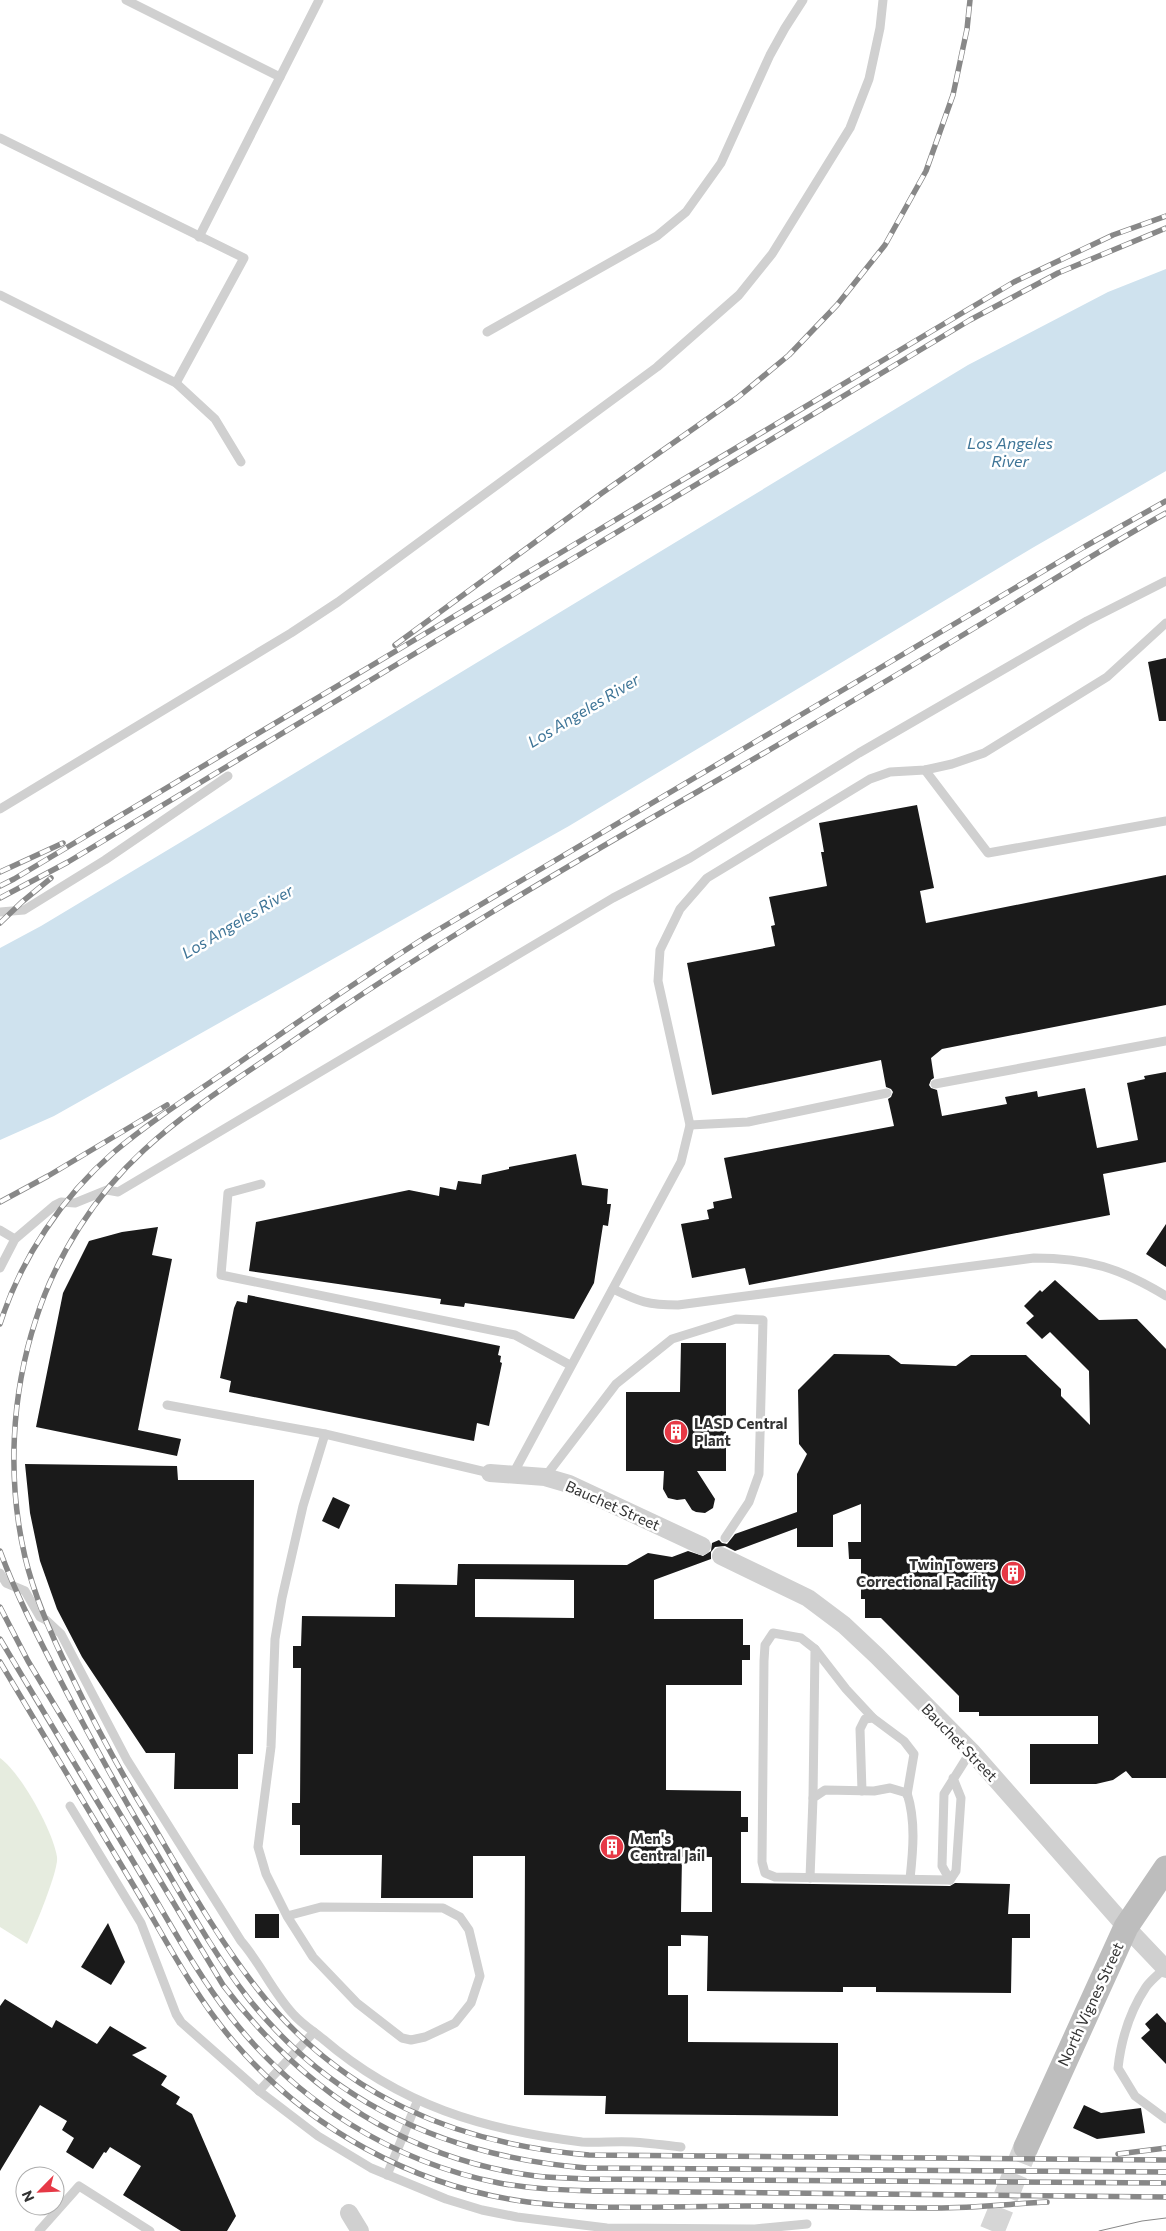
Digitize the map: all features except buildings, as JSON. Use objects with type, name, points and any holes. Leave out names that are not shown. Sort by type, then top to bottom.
[{"type":"main road","name":"North Vignes Street","points":[[1026,2147],[1126,1927],[1166,1868]]},
{"type":"street","name":"Bauchet Street","points":[[490,1473],[545,1477],[570,1484],[702,1546]]},
{"type":"street","name":"Bauchet Street","points":[[721,1556],[808,1598],[837,1620],[877,1656],[971,1752],[1126,1927],[1166,1969]]},
{"type":"street","points":[[349,2213],[360,2231]]},
{"type":"lane","points":[[126,0],[280,77]]},
{"type":"lane","points":[[199,237],[319,0]]},
{"type":"lane","points":[[487,332],[658,236],[686,212],[720,163],[784,28],[803,0]]},
{"type":"lane","points":[[0,809],[291,633],[338,602],[657,368],[739,295],[772,254],[850,128],[869,79],[879,36],[883,0]]},
{"type":"lane","points":[[0,138],[244,258],[176,383]]},
{"type":"lane","points":[[0,295],[176,383],[215,419],[240,462]]},
{"type":"lane","points":[[0,1268],[15,1239],[55,1205],[61,1202],[75,1203],[107,1190],[118,1192],[613,898],[690,858],[859,753],[1087,622],[1166,580]]},
{"type":"lane","points":[[513,1474],[681,1162],[690,1125],[658,981],[660,950],[680,909],[707,878],[870,779],[890,772],[925,770],[952,764],[984,753],[1107,677],[1166,624]]},
{"type":"lane","points":[[925,770],[988,853],[1166,821]]},
{"type":"lane","points":[[0,912],[24,910],[105,860],[228,776]]},
{"type":"lane","points":[[936,1084],[1166,1041]]},
{"type":"lane","points":[[690,1125],[748,1122],[887,1092]]},
{"type":"lane","points":[[261,1184],[228,1193],[221,1275],[516,1335],[570,1365]]},
{"type":"lane","points":[[0,1230],[15,1239]]},
{"type":"lane","points":[[613,1289],[640,1302],[658,1305],[678,1304],[1034,1258],[1050,1258],[1083,1260],[1110,1268],[1142,1281],[1166,1296]]},
{"type":"lane","points":[[545,1477],[616,1384],[672,1339],[736,1319],[763,1320],[759,1474],[750,1502],[725,1538]]},
{"type":"lane","points":[[167,1405],[325,1434],[490,1473]]},
{"type":"lane","points":[[287,1916],[322,1907],[443,1908],[460,1917],[469,1930],[480,1976],[471,2003],[455,2023],[425,2037],[411,2040],[402,2038],[357,2002],[312,1956],[287,1916],[266,1874],[258,1847],[272,1747],[276,1639],[282,1598],[303,1506],[325,1434]]},
{"type":"lane","points":[[0,1573],[6,1583],[22,1589],[40,1617],[61,1634],[127,1760],[240,1941],[256,1958],[294,2015],[314,2032],[358,2066],[417,2102],[476,2122],[532,2135],[585,2142],[631,2142],[681,2147]]},
{"type":"lane","points":[[907,1795],[914,1754],[904,1741],[873,1718],[846,1689],[816,1649],[801,1638],[773,1634],[764,1645],[762,1688],[762,1862],[766,1873],[775,1877],[950,1880]]},
{"type":"lane","points":[[810,1878],[816,1649]]},
{"type":"lane","points":[[862,1791],[860,1729],[865,1720],[873,1718]]},
{"type":"lane","points":[[950,1880],[942,1866],[944,1794],[971,1752]]},
{"type":"lane","points":[[950,1880],[956,1870],[961,1798],[953,1778]]},
{"type":"lane","points":[[813,1798],[825,1790],[862,1791],[890,1788],[907,1793],[911,1805],[913,1849],[910,1879]]},
{"type":"lane","points":[[70,1806],[141,1923],[176,2014],[181,2022],[259,2091],[318,2136],[386,2175],[446,2199],[482,2210],[567,2224],[607,2228],[755,2229],[807,2224]]},
{"type":"lane","points":[[1166,1969],[1146,1987],[1134,2010],[1120,2046],[1118,2068],[1135,2096],[1166,2118]]},
{"type":"lane","points":[[259,2091],[314,2032]]},
{"type":"lane","points":[[386,2175],[417,2102]]},
{"type":"lane","points":[[39,2231],[79,2186],[150,2231]]},
{"type":"shaded area","points":[[0,1758],[17,1776],[35,1803],[43,1818],[57,1857],[57,1864],[50,1886],[27,1944],[0,1927]]},
{"type":"water","name":"Los Angeles River","points":[[1166,269],[1166,471],[1034,547],[569,826],[54,1116],[0,1140],[0,948],[41,926],[186,839],[968,365],[1108,292]]},
{"type":"tunnel","points":[[992,2231],[1026,2147]]},
{"type":"tram line","points":[[1099,2231],[1142,2221],[1166,2218]]},
{"type":"railway","points":[[395,645],[602,493],[737,398],[789,355],[837,305],[885,245],[926,171],[953,95],[967,29],[970,0]]},
{"type":"railway","points":[[0,886],[1014,282],[1113,235],[1166,216]]},
{"type":"railway","points":[[0,898],[68,862],[970,320],[1058,273],[1166,228]]},
{"type":"railway","points":[[0,1324],[19,1276],[45,1230],[61,1209],[77,1189],[114,1152],[160,1117],[333,998],[426,937],[1084,547],[1166,501]]},
{"type":"railway","points":[[1166,513],[875,688],[592,852],[438,946],[337,1011],[178,1121],[144,1150],[109,1187],[79,1228],[54,1272],[36,1319],[21,1377],[14,1438],[14,1468],[19,1528],[29,1573],[51,1632],[89,1712],[119,1767],[202,1907],[244,1971],[292,2028],[327,2060],[366,2087],[406,2109],[449,2126],[494,2140],[540,2149],[589,2155],[1166,2160]]},
{"type":"railway","points":[[0,872],[63,843]]},
{"type":"railway","points":[[0,923],[51,878]]},
{"type":"railway","points":[[0,1202],[48,1176],[167,1105]]},
{"type":"railway","points":[[0,1551],[33,1626],[97,1750],[193,1915],[233,1978],[282,2036],[318,2069],[357,2097],[399,2120],[443,2138],[489,2152],[537,2162],[587,2168],[1166,2172]]},
{"type":"railway","points":[[0,1607],[28,1661],[223,1985],[254,2022],[287,2056],[322,2087],[360,2113],[400,2136],[443,2154],[488,2167],[549,2177],[589,2179],[1166,2183]]},
{"type":"railway","points":[[0,1639],[183,1946],[217,1999],[256,2047],[285,2075],[316,2101],[349,2124],[384,2143],[421,2160],[459,2173],[499,2183],[546,2189],[1166,2197]]},
{"type":"railway","points":[[0,1662],[183,1970],[220,2025],[263,2073],[295,2102],[330,2127],[366,2149],[405,2168],[445,2183],[486,2194],[555,2205],[609,2207],[935,2208],[1047,2202]]},
{"type":"railway","points":[[1118,2154],[1166,2148]]},
{"type":"place","name":"LASD Central Plant","points":[[676,1432]]},
{"type":"place","name":"Twin Towers Correctional Facility","points":[[1013,1573]]},
{"type":"place","name":"Men's Central Jail","points":[[612,1847]]}]
